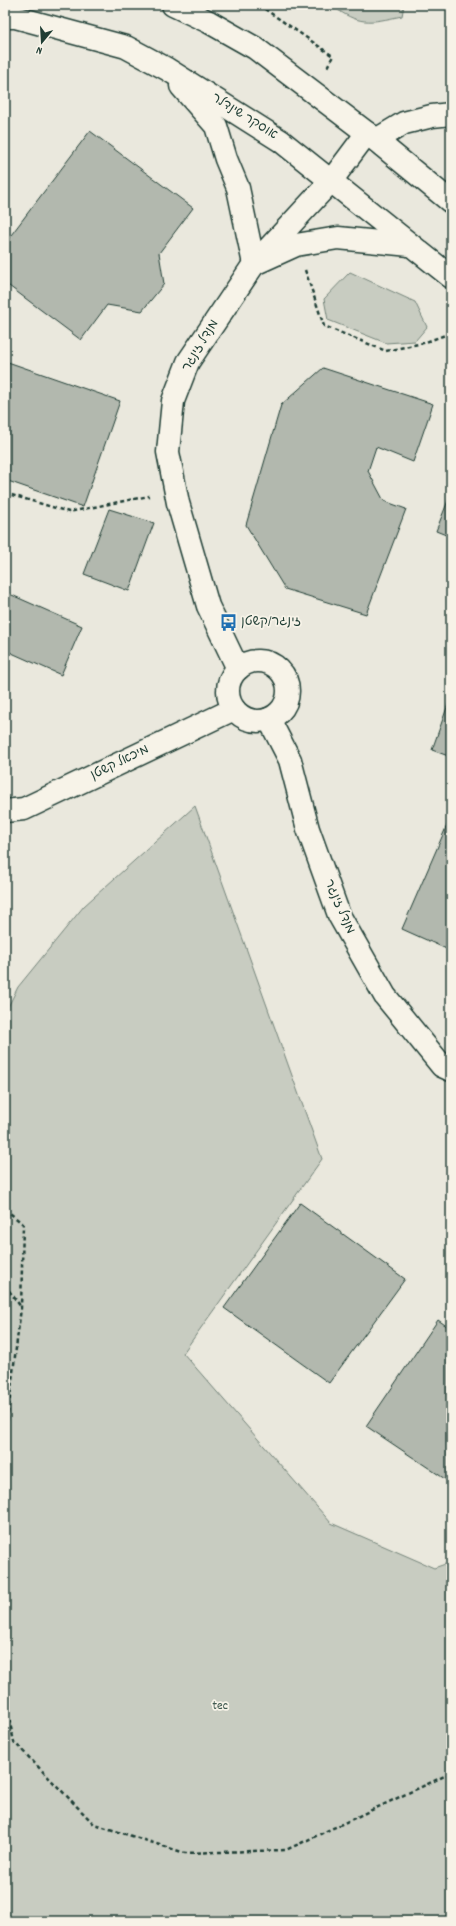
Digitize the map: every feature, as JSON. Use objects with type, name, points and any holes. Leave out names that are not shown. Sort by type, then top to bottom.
[{"type":"street","points":[[173,5],[209,22],[255,48],[376,140],[404,123],[432,116],[451,114]]},
{"type":"street","name":"אוסקר שינדלר","points":[[5,17],[15,18],[126,47],[167,69],[281,141],[451,277]]},
{"type":"street","points":[[167,69],[216,126],[226,159],[238,188],[254,264],[296,245],[338,238],[410,245]]},
{"type":"street","points":[[367,133],[451,202]]},
{"type":"street","name":"מנדל זינגר","points":[[238,669],[208,606],[178,503],[168,452],[173,401],[188,362],[254,264],[331,181],[367,133]]},
{"type":"street","points":[[255,661],[273,665],[281,671],[286,680],[288,698],[284,708],[277,715],[269,719],[253,721],[246,719],[234,709],[230,701],[229,684],[238,669],[255,661]]},
{"type":"street","name":"מיכאל קשטן","points":[[5,811],[24,809],[234,709]]},
{"type":"street","name":"מנדל זינגר","points":[[269,719],[290,760],[308,829],[339,915],[385,996],[442,1066],[451,1070]]},
{"type":"path","points":[[259,5],[333,56],[314,94]]},
{"type":"path","points":[[313,294],[324,326],[386,351],[423,343],[451,333]]},
{"type":"path","points":[[5,493],[69,512],[149,496]]},
{"type":"path","points":[[5,1209],[23,1224],[21,1308],[5,1437]]},
{"type":"path","points":[[5,1284],[21,1308]]},
{"type":"path","points":[[5,1699],[14,1742],[94,1824],[185,1853],[286,1850],[451,1773]]},
{"type":"green space","points":[[331,5],[404,5],[402,16],[365,21],[349,17]]},
{"type":"green space","points":[[350,272],[415,302],[427,327],[415,341],[386,343],[328,320],[324,299]]},
{"type":"green space","name":"tec","points":[[195,806],[322,1159],[183,1353],[331,1523],[434,1568],[451,1562],[451,1921],[5,1921],[5,1013],[18,987],[84,906]]},
{"type":"building","points":[[90,131],[193,208],[159,253],[164,284],[142,311],[107,305],[81,340],[5,283],[5,243]]},
{"type":"building","points":[[5,361],[120,401],[83,507],[5,480]]},
{"type":"building","points":[[323,368],[433,404],[413,462],[376,447],[368,471],[384,501],[406,509],[366,614],[285,589],[246,525],[281,405]]},
{"type":"building","points":[[451,493],[451,537],[436,531]]},
{"type":"building","points":[[109,509],[154,523],[129,591],[84,574]]},
{"type":"building","points":[[5,592],[82,626],[61,675],[5,650]]},
{"type":"building","points":[[451,696],[451,757],[432,750]]},
{"type":"building","points":[[448,823],[451,825],[451,951],[402,929]]},
{"type":"building","points":[[300,1203],[405,1279],[329,1383],[224,1308]]},
{"type":"building","points":[[438,1320],[451,1329],[451,1483],[366,1426]]},
{"type":"place","name":"זינגר/קשטן","points":[[228,622]]}]
